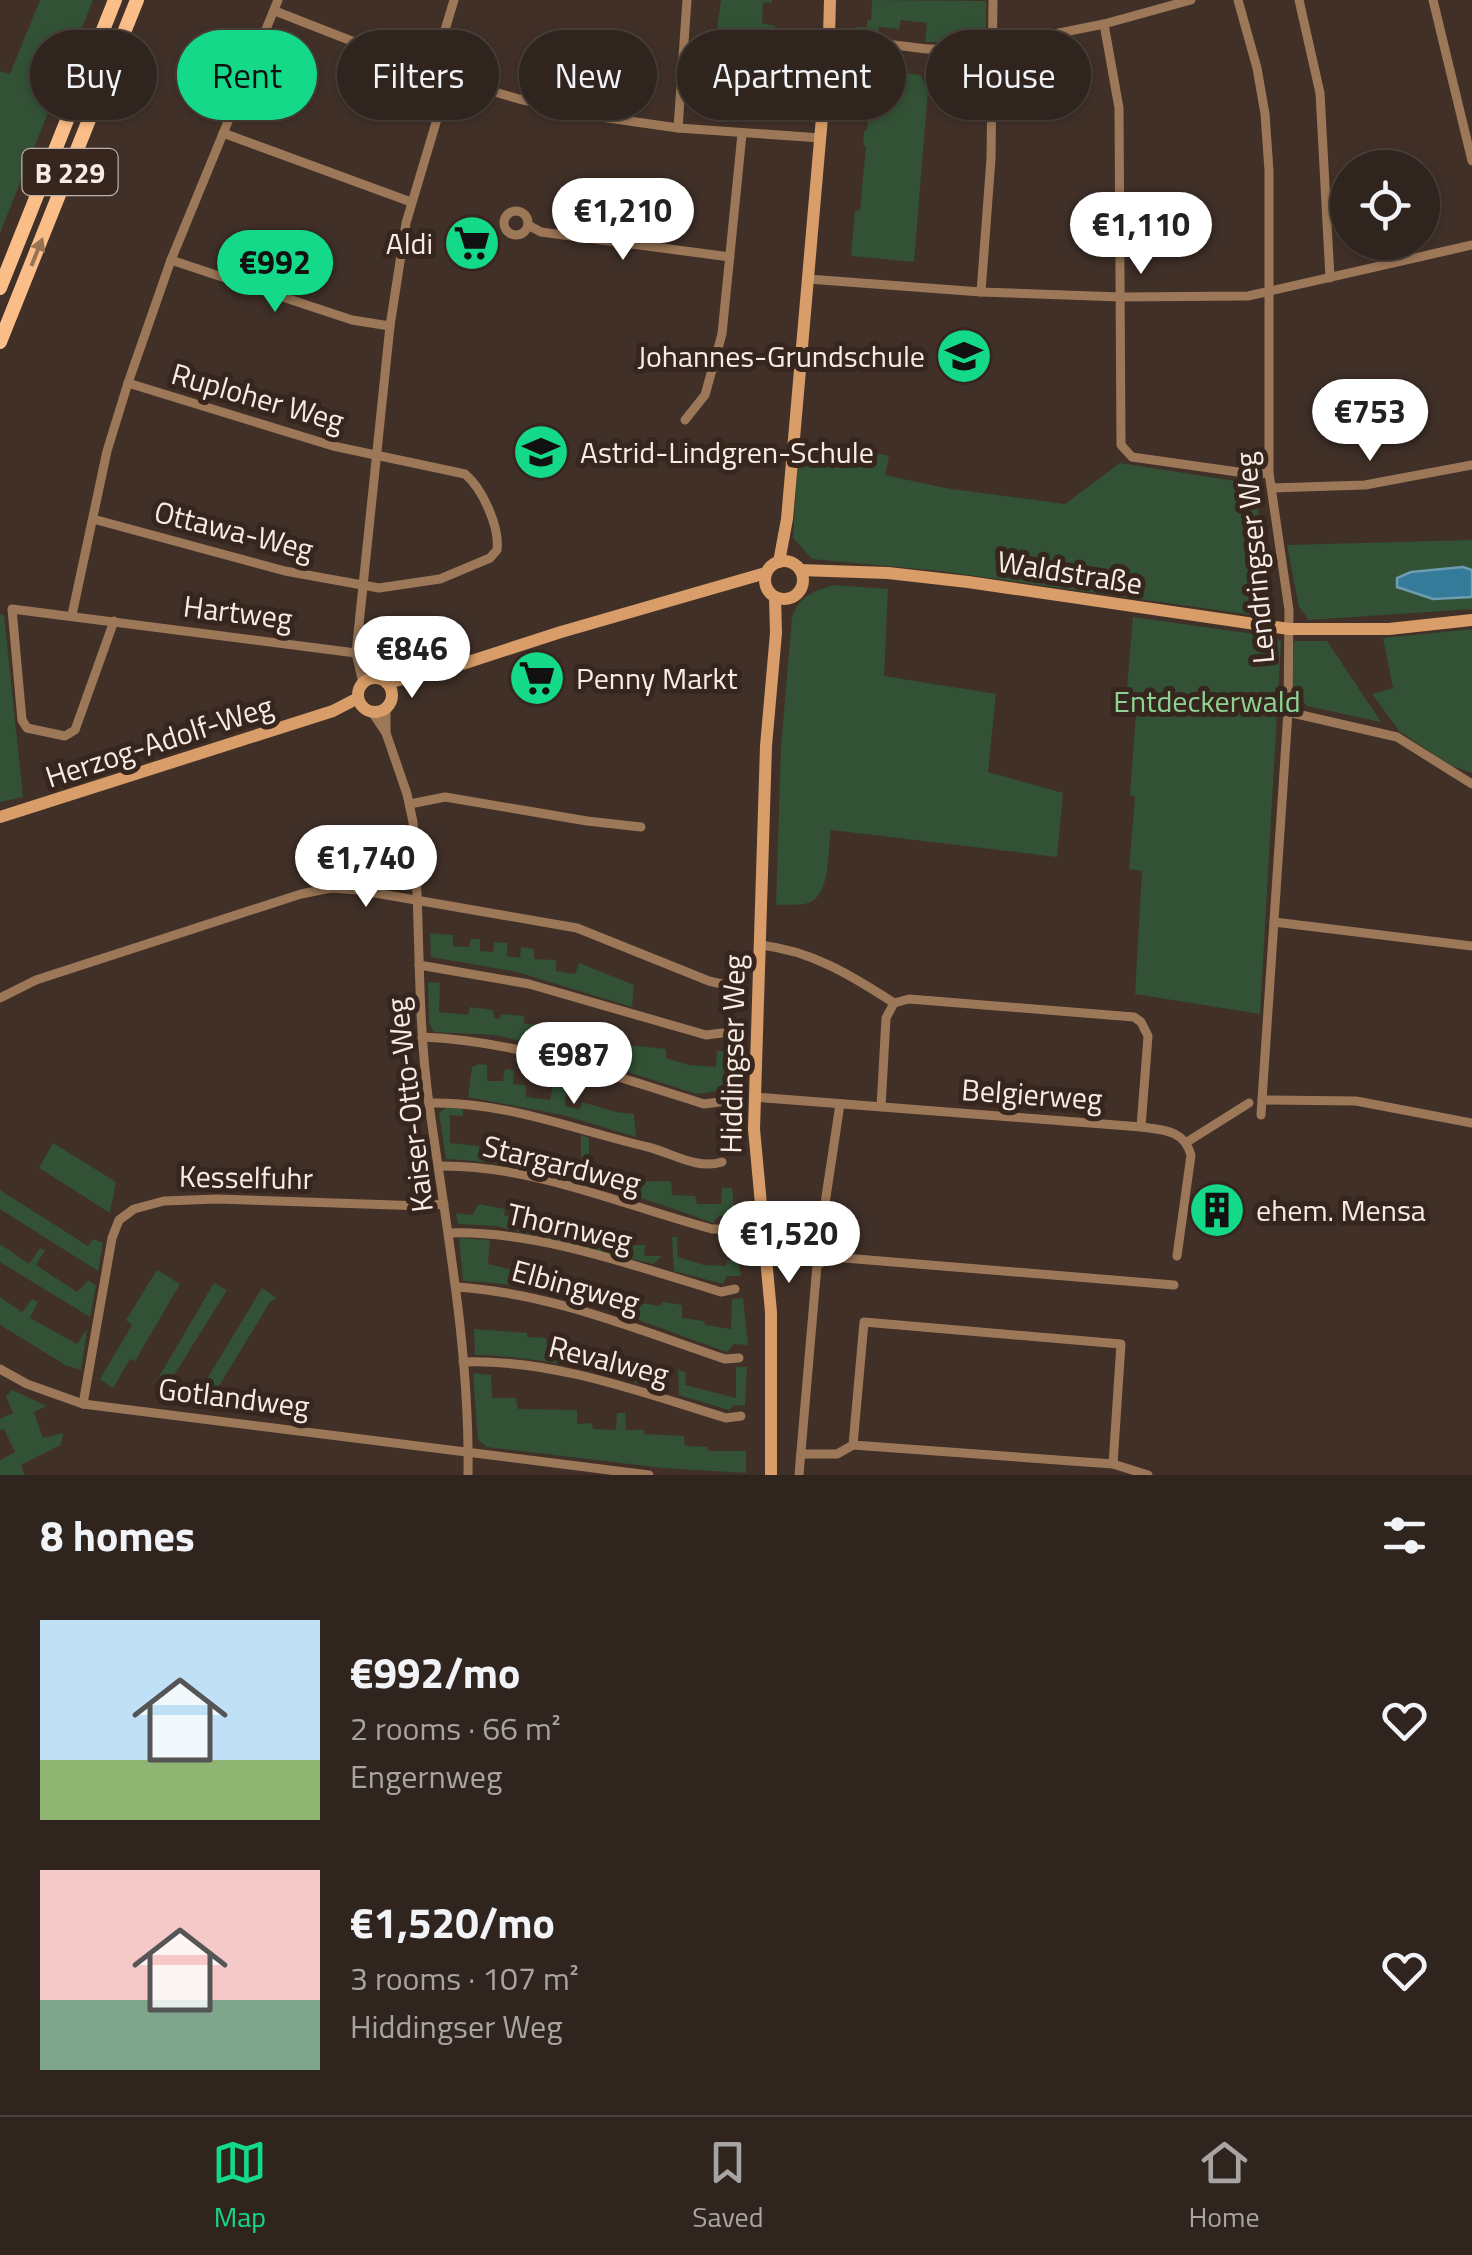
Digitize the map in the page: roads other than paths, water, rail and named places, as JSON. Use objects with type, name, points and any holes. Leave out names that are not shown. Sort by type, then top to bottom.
[{"type":"main road","name":"B 229","points":[[0,288],[115,0]]},
{"type":"main road","name":"B 229","points":[[0,342],[136,0]]},
{"type":"main road","points":[[829,30],[830,0]]},
{"type":"main road","points":[[774,589],[802,586],[790,565],[788,519],[822,120]]},
{"type":"main road","points":[[774,589],[790,565]]},
{"type":"main road","name":"Waldstraße","points":[[790,565],[842,573],[888,573],[968,582],[1289,629],[1389,629],[1472,620]]},
{"type":"main road","name":"Waldstraße","points":[[802,586],[842,573]]},
{"type":"main road","name":"Herzog-Adolf-Weg","points":[[0,818],[376,697],[427,674],[561,632],[724,587],[774,589]]},
{"type":"main road","name":"Hiddingser Weg","points":[[771,1475],[771,1312],[757,1188],[754,1097],[766,746],[776,634],[774,589]]},
{"type":"main road","points":[[363,682],[376,697]]},
{"type":"street","points":[[445,30],[454,0]]},
{"type":"street","points":[[678,128],[688,0]]},
{"type":"street","points":[[993,0],[993,30]]},
{"type":"street","points":[[1075,30],[1191,0]]},
{"type":"street","name":"Lendringser Weg","points":[[1238,0],[1265,114],[1269,171],[1269,472],[1289,629],[1288,712],[1261,1114]]},
{"type":"street","points":[[1299,0],[1320,93],[1330,278]]},
{"type":"street","points":[[1433,0],[1472,161]]},
{"type":"street","points":[[72,616],[108,451],[128,383],[170,260],[277,5],[337,31]]},
{"type":"street","points":[[1104,24],[1119,108],[1121,446],[1132,457],[1252,474],[1269,472]]},
{"type":"street","points":[[499,92],[600,117],[678,128],[821,138]]},
{"type":"street","points":[[363,682],[358,656],[362,586],[390,326],[410,202],[436,120]]},
{"type":"street","points":[[981,292],[992,120]]},
{"type":"street","points":[[223,133],[410,202]]},
{"type":"street","points":[[686,420],[705,396],[722,334],[742,134]]},
{"type":"street","points":[[528,225],[541,232],[730,257]]},
{"type":"street","points":[[808,279],[981,292],[1120,297],[1268,294],[1472,245]]},
{"type":"street","points":[[170,260],[352,320],[390,326]]},
{"type":"street","name":"Ruploher Weg","points":[[128,383],[290,434],[465,474],[482,498],[498,541],[490,558],[440,579],[393,588],[362,586]]},
{"type":"street","points":[[1272,488],[1365,485],[1472,466]]},
{"type":"street","name":"Ottawa-Weg","points":[[93,519],[285,571],[362,586]]},
{"type":"street","name":"Hartweg","points":[[114,621],[75,730],[65,736],[31,731],[22,720],[12,609],[114,621],[358,656]]},
{"type":"street","name":"Kaiser-Otto-Weg","points":[[358,656],[376,697],[410,804],[422,1036],[456,1287],[468,1475]]},
{"type":"street","points":[[1288,712],[1396,736],[1472,784]]},
{"type":"street","points":[[410,804],[445,798],[640,826]]},
{"type":"street","points":[[0,998],[36,980],[318,890],[358,890],[589,931],[675,968],[726,984]]},
{"type":"street","points":[[1274,922],[1472,946]]},
{"type":"street","points":[[758,945],[780,947],[833,965],[894,1003],[909,999],[1134,1018],[1141,1022],[1148,1036],[1141,1127]]},
{"type":"street","points":[[419,965],[512,980],[706,1035],[722,1033]]},
{"type":"street","points":[[881,1107],[886,1018],[894,1003]]},
{"type":"street","points":[[422,1036],[468,1038],[511,1046],[704,1104],[719,1102]]},
{"type":"street","name":"Belgierweg","points":[[754,1097],[1141,1127],[1166,1130],[1187,1142]]},
{"type":"street","points":[[1262,1100],[1356,1101],[1472,1122]]},
{"type":"street","points":[[429,1103],[499,1109],[651,1147],[706,1166],[722,1162]]},
{"type":"street","points":[[1177,1256],[1191,1155],[1187,1142],[1249,1103]]},
{"type":"street","points":[[821,1230],[840,1104]]},
{"type":"street","name":"Stargardweg","points":[[440,1166],[528,1175],[712,1229],[729,1228]]},
{"type":"street","name":"Kesselfuhr","points":[[83,1404],[112,1238],[119,1220],[134,1209],[164,1201],[216,1199],[444,1204]]},
{"type":"street","name":"Thornweg","points":[[450,1233],[474,1232],[521,1240],[721,1292],[735,1288]]},
{"type":"street","points":[[800,1475],[816,1265],[832,1257],[1174,1285]]},
{"type":"street","name":"Elbingweg","points":[[456,1287],[554,1302],[725,1358],[738,1358]]},
{"type":"street","points":[[853,1445],[864,1322],[1121,1344],[1113,1464]]},
{"type":"street","name":"Revalweg","points":[[463,1362],[537,1366],[726,1418],[741,1416]]},
{"type":"street","name":"Gotlandweg","points":[[0,1370],[83,1404],[649,1475]]},
{"type":"street","points":[[801,1454],[837,1454],[853,1445],[1113,1464],[1148,1475]]},
{"type":"water","points":[[1463,567],[1472,570],[1472,597],[1433,599],[1397,587],[1397,578],[1411,572]]},
{"type":"place","name":"Aldi","points":[[472,243]]},
{"type":"place","name":"Johannes-Grundschule","points":[[964,356]]},
{"type":"place","name":"Astrid-Lindgren-Schule","points":[[541,452]]},
{"type":"place","name":"Penny Markt","points":[[537,678]]},
{"type":"place","name":"ehem. Mensa","points":[[1217,1210]]},
{"type":"park label","name":"Entdeckerwald","points":[[1207,701]]}]
